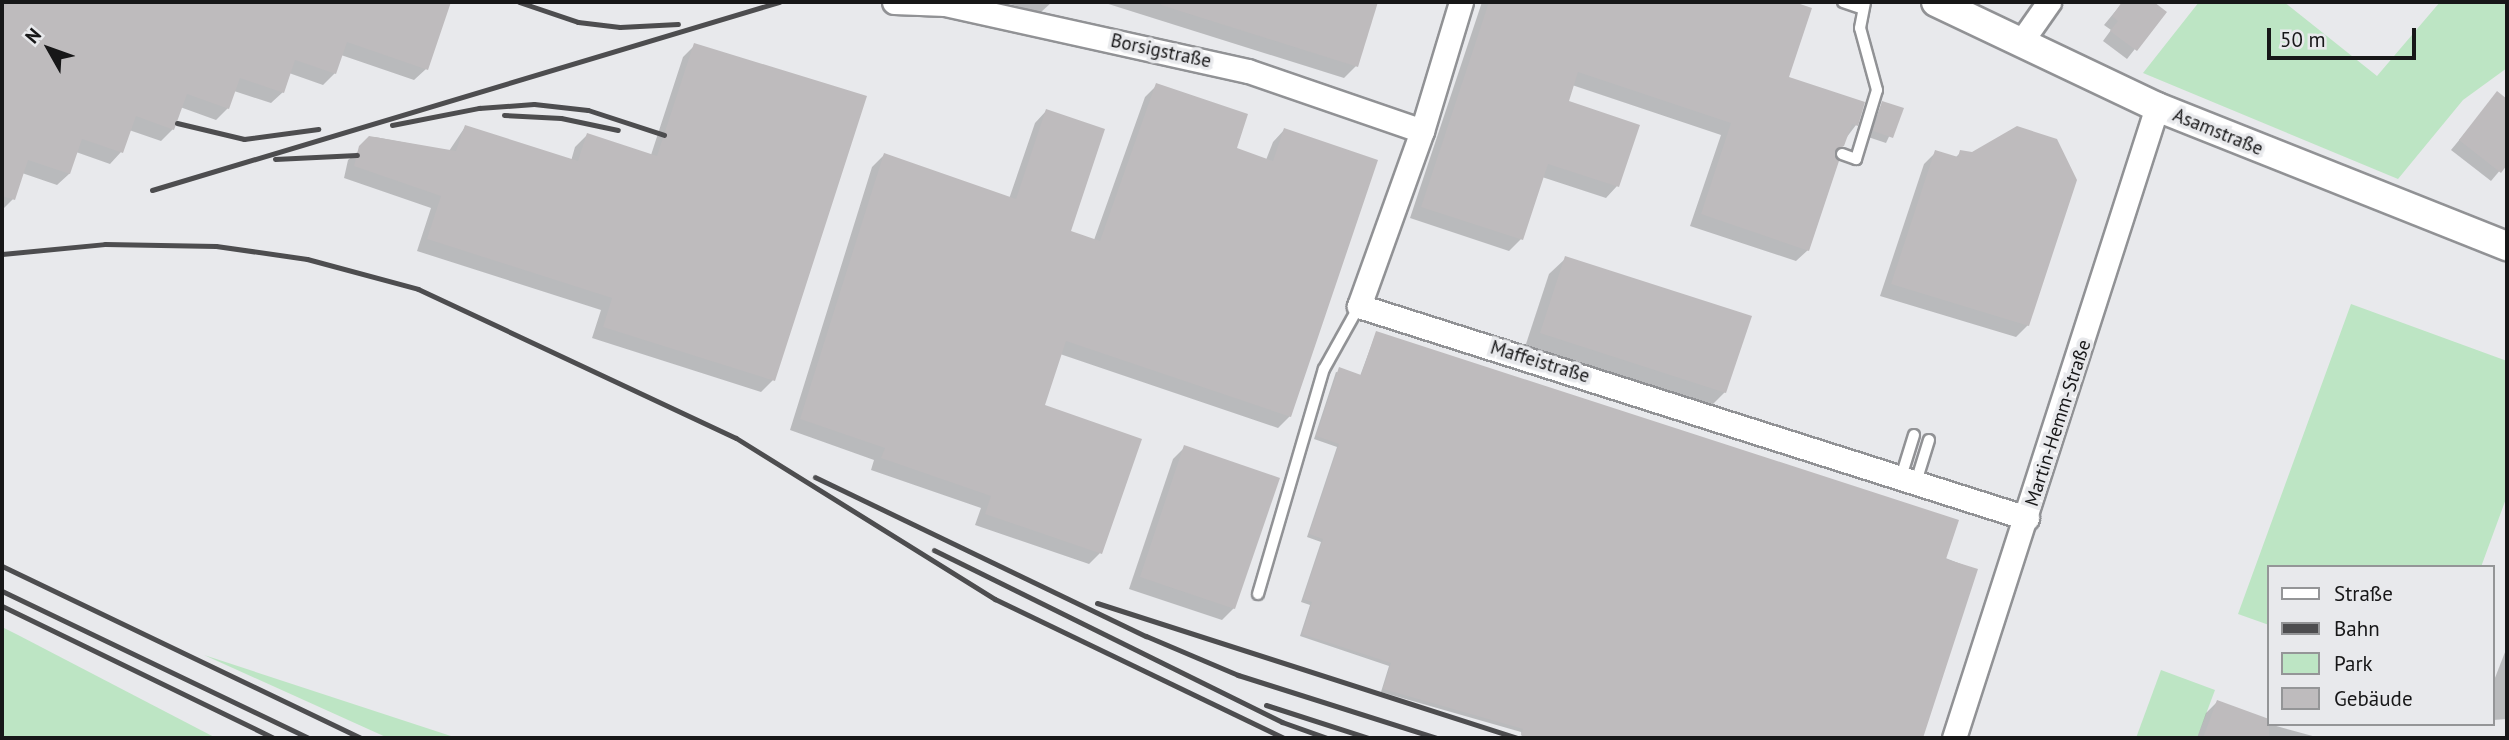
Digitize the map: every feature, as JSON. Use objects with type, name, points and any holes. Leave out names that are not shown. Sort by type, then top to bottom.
[{"type":"street","name":"Borsigstraße","points":[[894,2],[945,4],[1248,71],[1422,131]]},
{"type":"street","points":[[1359,306],[1422,131],[1461,2]]},
{"type":"street","name":"Asamstraße","points":[[1936,2],[2157,107],[2507,246]]},
{"type":"street","points":[[2021,42],[2049,2]]},
{"type":"street","name":"Martin-Hemm-Straße","points":[[1954,738],[2027,518],[2157,107]]},
{"type":"street","name":"Maffeistraße","points":[[1359,306],[2027,518]]},
{"type":"lane","points":[[1842,154],[1856,159],[1877,90],[1861,36],[1864,5],[1843,2]]},
{"type":"lane","points":[[1258,594],[1324,369],[1359,306]]},
{"type":"lane","points":[[1909,479],[1914,435]]},
{"type":"lane","points":[[1909,479],[1929,440]]},
{"type":"green space","points":[[2199,2],[2284,2],[2377,76],[2440,2],[2507,2],[2507,68],[2463,100],[2398,179],[2143,73]]},
{"type":"green space","points":[[2351,304],[2507,361],[2507,496],[2482,565],[2268,565],[2268,625],[2238,614]]},
{"type":"green space","points":[[2,627],[18,635],[216,738],[2,738]]},
{"type":"green space","points":[[204,655],[457,738],[388,738]]},
{"type":"green space","points":[[2161,670],[2215,690],[2197,738],[2136,738]]},
{"type":"building","points":[[2,2],[451,2],[428,70],[347,42],[336,74],[295,60],[284,93],[240,78],[229,109],[187,94],[174,130],[136,116],[123,153],[82,139],[70,174],[28,160],[15,200],[2,196]]},
{"type":"building","points":[[1162,2],[1378,2],[1358,67],[1161,5]]},
{"type":"building","points":[[1489,2],[1794,2],[1812,8],[1789,77],[1865,102],[1858,126],[1852,124],[1844,146],[1835,151],[1839,161],[1809,251],[1701,214],[1731,123],[1578,72],[1569,101],[1640,125],[1619,187],[1548,164],[1523,240],[1421,207]]},
{"type":"building","points":[[2122,2],[2154,2],[2167,12],[2137,51],[2110,31],[2118,21],[2112,16]]},
{"type":"building","points":[[694,43],[867,96],[775,381],[603,327],[612,298],[427,239],[441,196],[354,166],[359,146],[369,136],[456,151],[465,125],[578,161],[587,133],[657,156]]},
{"type":"building","points":[[1156,83],[1248,114],[1237,148],[1273,161],[1284,128],[1378,160],[1291,417],[1066,341],[1045,405],[1142,439],[1102,554],[985,514],[991,496],[881,458],[885,448],[800,419],[884,153],[1016,199],[1046,109],[1105,129],[1071,231],[1100,241]]},
{"type":"building","points":[[2497,91],[2507,99],[2507,165],[2501,173],[2459,140]]},
{"type":"building","points":[[1882,101],[1904,108],[1893,138],[1873,131]]},
{"type":"building","points":[[2017,126],[2057,139],[2077,180],[2029,326],[1891,284],[1935,150],[1958,157],[1960,150],[1972,152]]},
{"type":"building","points":[[1565,256],[1752,316],[1726,393],[1540,333]]},
{"type":"building","points":[[1376,331],[1959,520],[1946,559],[1978,569],[1923,738],[1533,738],[1521,735],[1523,729],[1383,689],[1391,663],[1302,634],[1312,602],[1303,599],[1323,539],[1309,534],[1339,444],[1316,436],[1339,367],[1361,375]]},
{"type":"building","points":[[1184,445],[1280,478],[1235,609],[1140,577]]},
{"type":"building","points":[[2217,700],[2268,719],[2269,738],[2203,738]]},
{"type":"railway","points":[[519,2],[578,22],[620,27],[678,24]]},
{"type":"railway","points":[[152,190],[779,2]]},
{"type":"railway","points":[[392,125],[479,108],[534,104],[588,110],[664,135]]},
{"type":"railway","points":[[504,115],[561,118],[618,130]]},
{"type":"railway","points":[[177,123],[244,139],[318,129]]},
{"type":"railway","points":[[275,159],[357,155]]},
{"type":"railway","points":[[2,254],[105,244],[216,246],[307,259],[418,289],[736,438],[995,599],[1284,738]]},
{"type":"railway","points":[[815,477],[1146,636],[1238,675],[1437,738]]},
{"type":"railway","points":[[934,550],[1282,722],[1327,738]]},
{"type":"railway","points":[[2,566],[361,738]]},
{"type":"railway","points":[[2,591],[309,738]]},
{"type":"railway","points":[[1097,603],[1517,738]]},
{"type":"railway","points":[[2,606],[274,738]]},
{"type":"railway","points":[[1266,705],[1369,738]]}]
